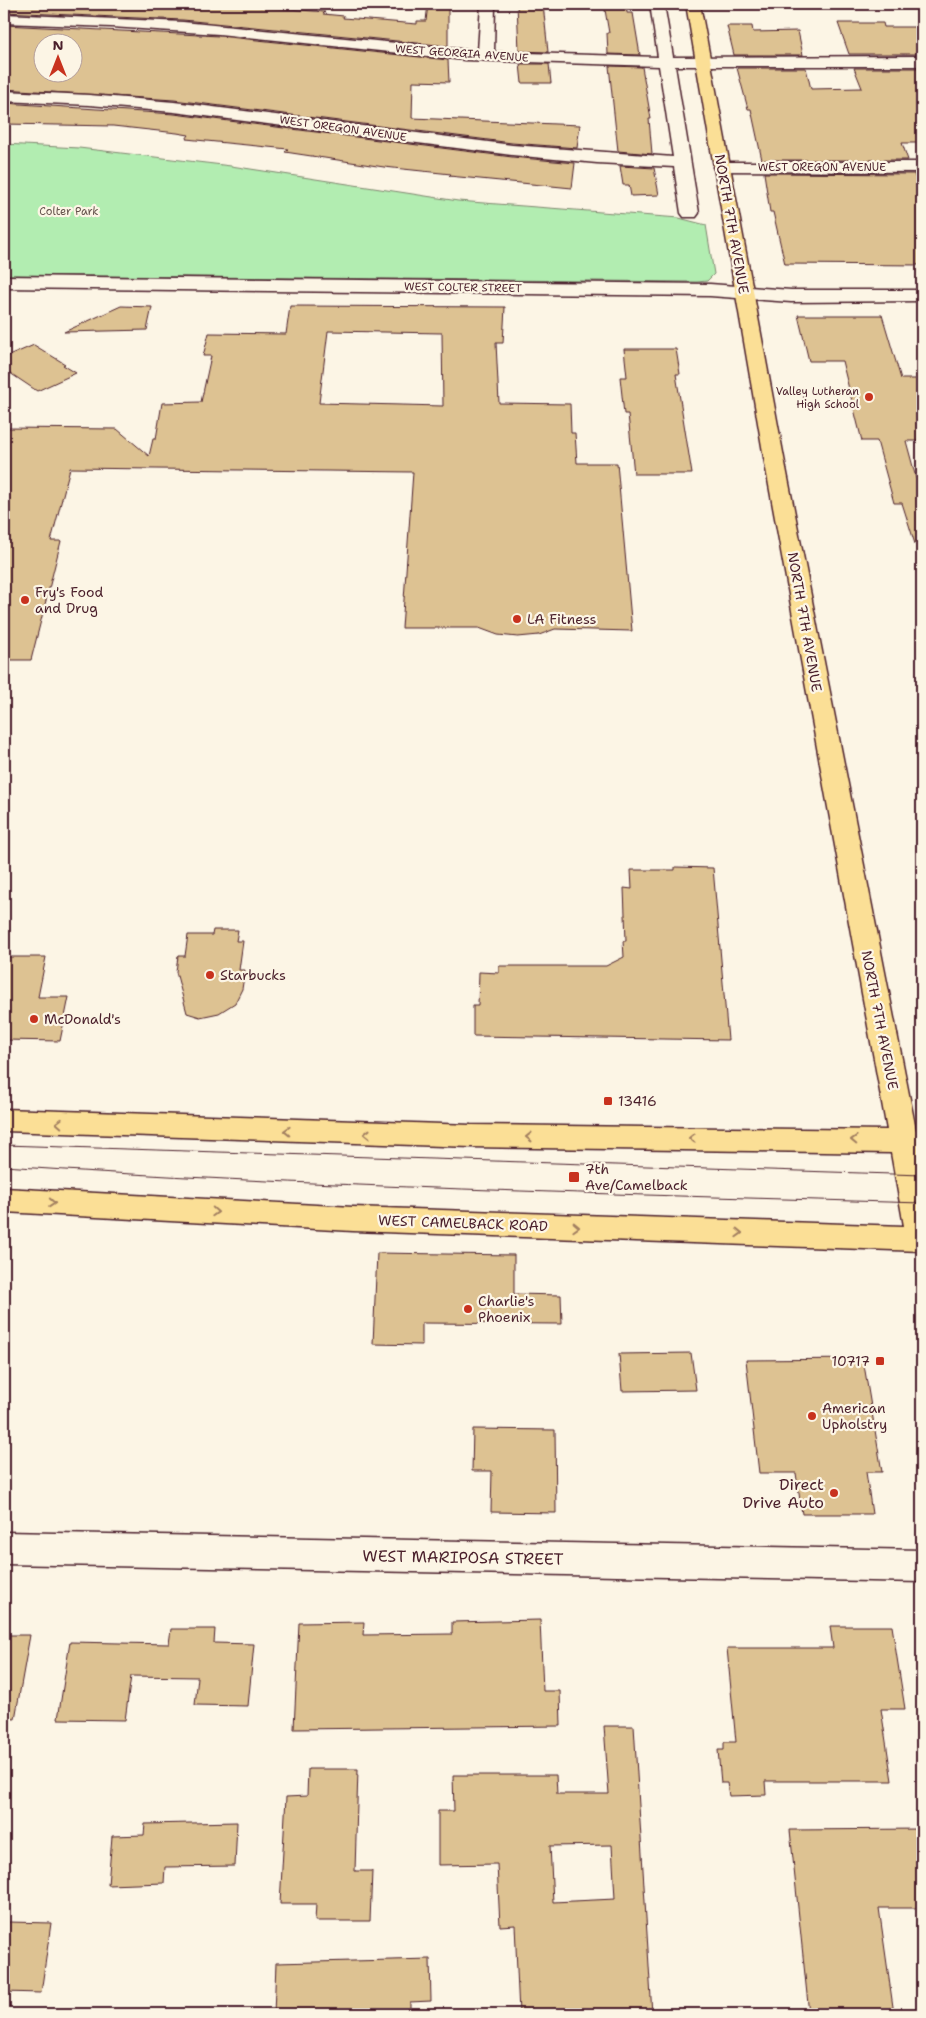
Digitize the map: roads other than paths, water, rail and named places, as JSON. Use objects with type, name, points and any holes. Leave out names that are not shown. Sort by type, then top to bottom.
[{"type":"main road","name":"NORTH 7TH AVENUE","points":[[693,4],[744,293],[913,1142],[922,1239]]},
{"type":"main road","points":[[4,1120],[118,1126],[471,1136],[816,1139],[913,1142]]},
{"type":"main road","name":"WEST CAMELBACK ROAD","points":[[4,1200],[353,1219],[922,1239]]},
{"type":"street","points":[[486,56],[488,4]]},
{"type":"street","points":[[657,4],[690,213]]},
{"type":"street","name":"WEST GEORGIA AVENUE","points":[[4,19],[98,21],[211,28],[486,56],[665,61],[922,61]]},
{"type":"street","name":"WEST OREGON AVENUE","points":[[4,96],[170,105],[470,146],[682,162]]},
{"type":"street","name":"WEST OREGON AVENUE","points":[[721,167],[922,167]]},
{"type":"street","name":"WEST COLTER STREET","points":[[4,282],[470,287],[744,293],[792,296],[922,296]]},
{"type":"street","name":"WEST MARIPOSA STREET","points":[[4,1548],[922,1566]]},
{"type":"tram line","points":[[4,1145],[922,1175]]},
{"type":"tram line","points":[[4,1166],[348,1185],[922,1203]]},
{"type":"place","name":"Valley Lutheran High School","points":[[869,397]]},
{"type":"place","name":"Fry's Food and Drug","points":[[25,600]]},
{"type":"place","name":"LA Fitness","points":[[517,619]]},
{"type":"place","name":"Starbucks","points":[[210,975]]},
{"type":"place","name":"McDonald's","points":[[34,1019]]},
{"type":"place","name":"13416","points":[[608,1101]]},
{"type":"place","name":"7th Ave/Camelback","points":[[574,1177]]},
{"type":"place","name":"Charlie's Phoenix","points":[[468,1309]]},
{"type":"place","name":"10717","points":[[880,1361]]},
{"type":"place","name":"American Upholstry","points":[[812,1416]]},
{"type":"place","name":"Direct Drive Auto","points":[[834,1493]]},
{"type":"park label","name":"Colter Park","points":[[69,211]]}]
